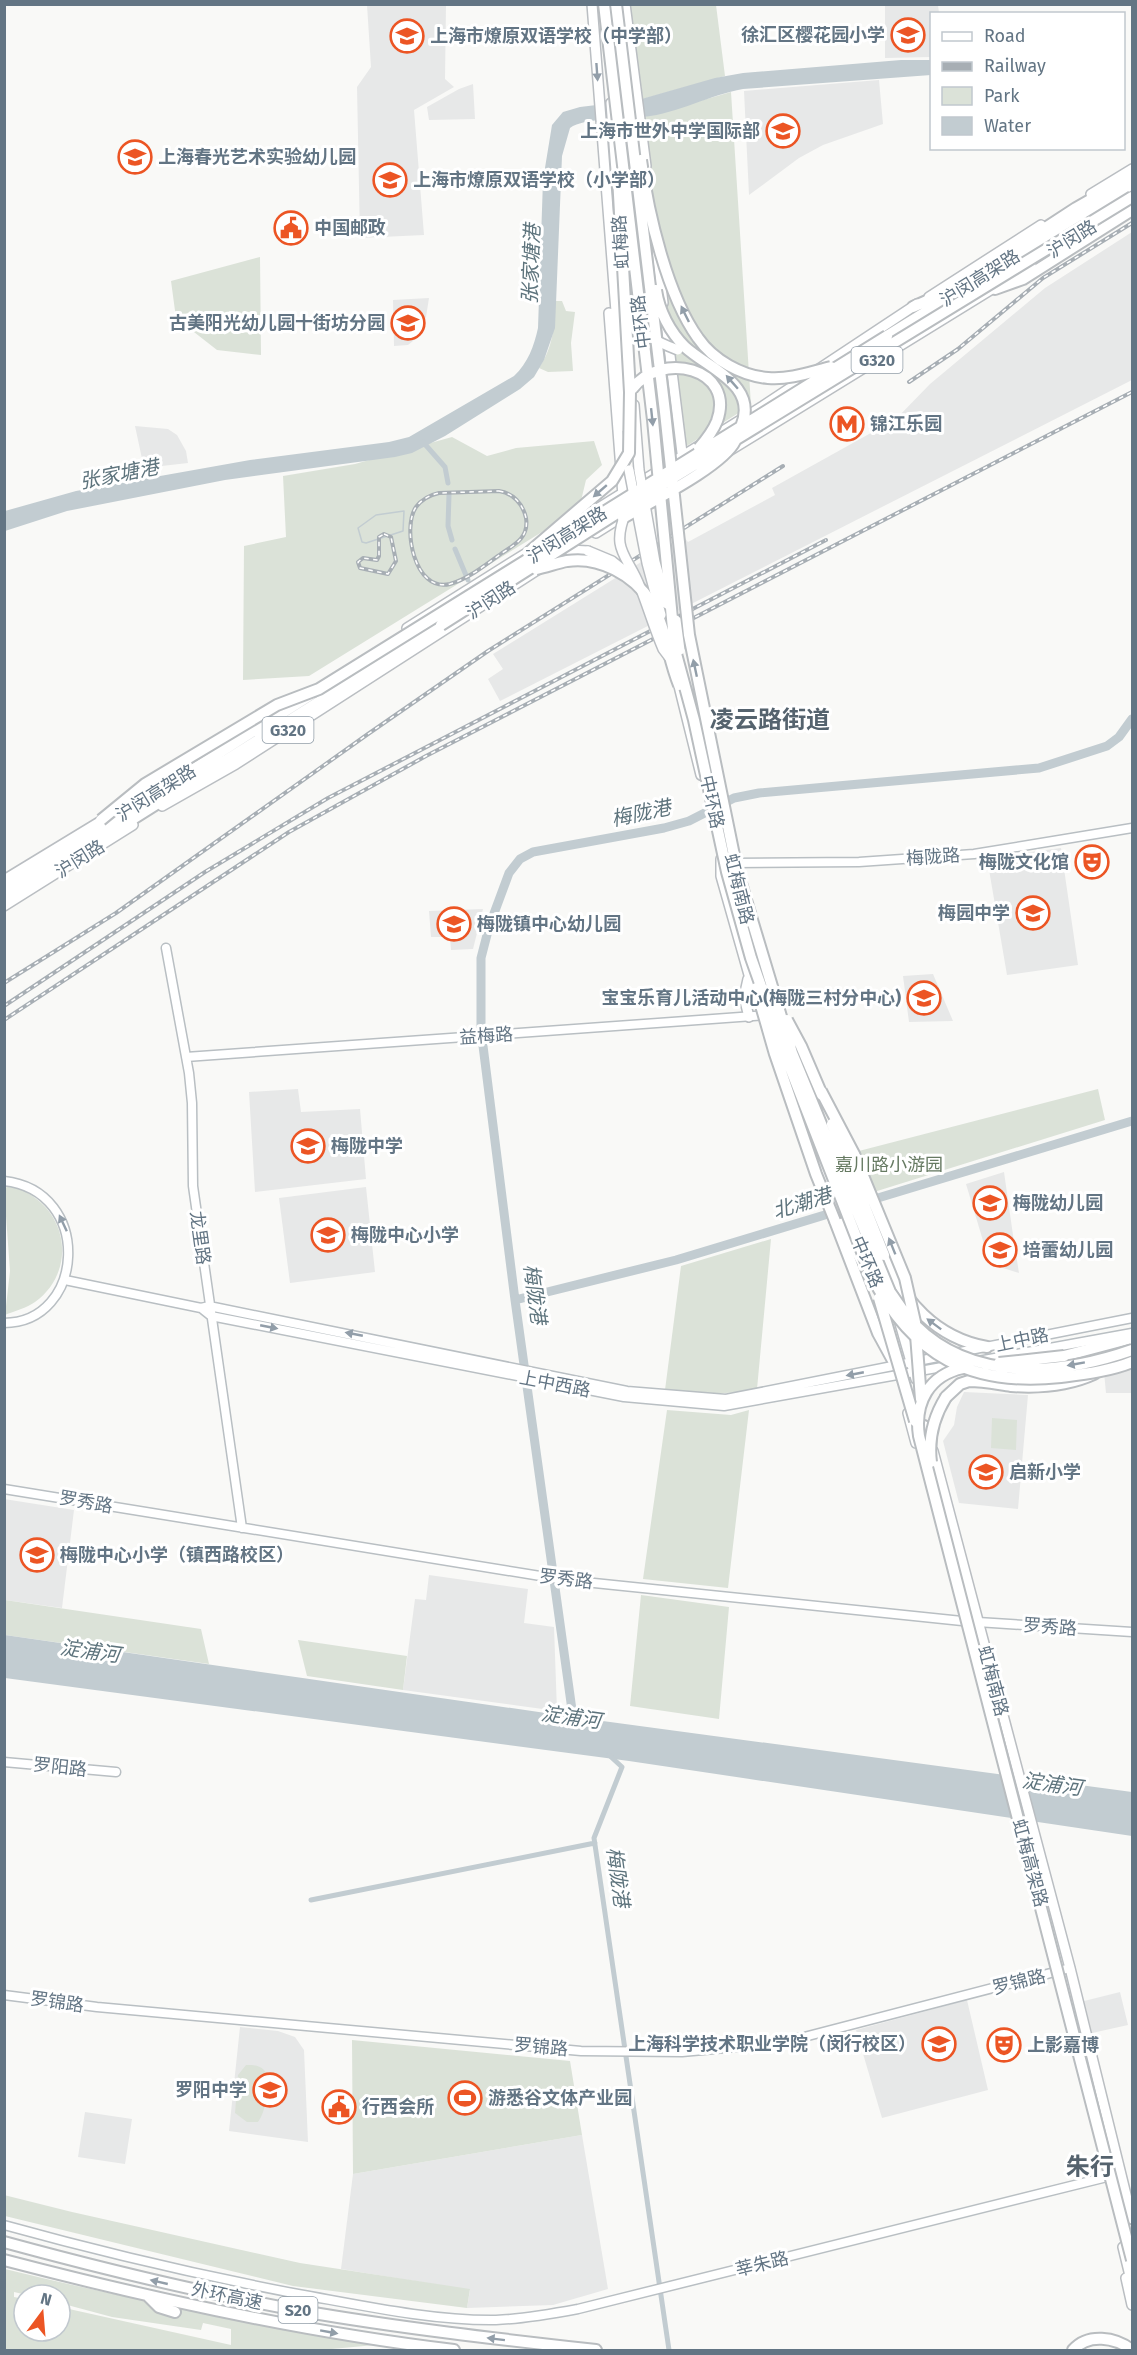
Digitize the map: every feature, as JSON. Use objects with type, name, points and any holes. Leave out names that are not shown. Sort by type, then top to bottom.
[{"type":"highway","name":"中环路","points":[[604,4],[613,98],[653,420],[675,650],[694,720],[727,872],[751,958],[786,1057],[871,1275],[883,1298],[911,1335],[957,1366],[976,1372],[1019,1379],[1041,1379],[1102,1371],[1132,1362]]},
{"type":"highway","name":"中环路","points":[[617,4],[689,635],[737,870],[774,1012],[876,1264],[890,1292],[915,1324],[941,1346],[957,1355],[1011,1369],[1062,1366],[1094,1361],[1132,1350]]},
{"type":"highway","points":[[532,570],[693,476],[728,453],[746,416],[738,388],[726,375],[685,347],[668,326],[657,300],[641,165],[617,4]]},
{"type":"highway","points":[[501,582],[612,481],[630,453],[630,392],[613,98]]},
{"type":"highway","points":[[641,165],[658,241],[684,315],[699,339],[719,359],[742,372],[783,378],[843,363]]},
{"type":"highway","points":[[918,310],[1001,260],[1076,208],[1132,176]]},
{"type":"highway","name":"沪闵高架路","points":[[4,900],[501,582],[688,456],[843,363],[1132,182]]},
{"type":"highway","name":"沪闵高架路","points":[[4,889],[320,689],[501,582],[1132,199]]},
{"type":"highway","points":[[995,289],[1023,279],[1132,210]]},
{"type":"highway","points":[[633,389],[644,377],[675,366],[689,368],[708,380],[717,393],[718,416],[709,436],[688,456]]},
{"type":"highway","points":[[501,582],[532,570],[567,561],[592,562],[609,567],[635,583],[651,602],[673,672],[694,720]]},
{"type":"highway","points":[[102,820],[145,784],[277,705],[320,689]]},
{"type":"highway","points":[[751,958],[758,1002],[816,1174],[842,1219],[878,1333],[897,1371]]},
{"type":"highway","points":[[774,1012],[801,1046],[884,1255],[903,1292],[926,1318],[964,1342],[987,1347]]},
{"type":"highway","points":[[820,1090],[862,1172],[909,1292],[917,1338],[929,1466]]},
{"type":"highway","points":[[890,1268],[896,1310]]},
{"type":"highway","points":[[871,1275],[929,1466]]},
{"type":"highway","points":[[919,1436],[917,1414],[924,1395],[937,1380],[950,1371],[971,1366],[1064,1356],[1132,1338]]},
{"type":"highway","points":[[929,1466],[930,1436],[934,1422],[946,1397],[960,1384],[978,1381],[1026,1387],[1049,1386],[1071,1383],[1102,1371]]},
{"type":"highway","name":"虹梅高架路","points":[[929,1466],[1132,2238]]},
{"type":"highway","name":"虹梅高架路","points":[[929,1466],[1132,2260]]},
{"type":"highway","name":"外环高速","points":[[4,2242],[166,2283],[302,2311],[426,2330],[596,2350]]},
{"type":"highway","name":"外环高速","points":[[4,2259],[148,2296],[299,2327],[433,2349],[454,2350]]},
{"type":"highway","points":[[148,2296],[159,2307],[175,2312]]},
{"type":"highway","points":[[1073,2350],[1088,2341],[1102,2338],[1114,2340],[1132,2350]]},
{"type":"main road","name":"虹梅路","points":[[592,4],[629,470],[642,516]]},
{"type":"main road","name":"虹梅路","points":[[625,4],[688,456],[684,478]]},
{"type":"main road","name":"虹梅路","points":[[613,98],[626,316],[642,516]]},
{"type":"main road","name":"虹梅路","points":[[601,125],[597,138],[623,516]]},
{"type":"main road","name":"沪闵路","points":[[449,602],[466,603],[631,500],[877,344],[918,310],[1005,247],[1132,169]]},
{"type":"main road","name":"沪闵路","points":[[4,880],[623,493],[688,456],[890,323],[918,310],[1132,182]]},
{"type":"main road","name":"沪闵路","points":[[4,906],[169,802],[236,764],[684,478],[995,289],[1132,199]]},
{"type":"main road","points":[[680,650],[679,633],[666,570],[662,529],[665,504],[675,480],[687,467],[779,412],[877,344],[1008,279]]},
{"type":"main road","points":[[626,316],[651,338],[705,362]]},
{"type":"main road","points":[[884,336],[890,323]]},
{"type":"main road","points":[[631,500],[622,523],[620,539],[629,568],[639,584],[663,649],[674,664]]},
{"type":"main road","name":"虹梅南路","points":[[642,516],[680,650],[730,863],[774,1012],[776,1049],[801,1116],[836,1196]]},
{"type":"main road","name":"虹梅南路","points":[[642,516],[674,664],[711,817],[750,909],[787,1063],[836,1196],[842,1219],[890,1332],[897,1371],[1107,2178],[1132,2284]]},
{"type":"main road","points":[[569,550],[588,551],[612,561],[639,584]]},
{"type":"main road","name":"虹梅南路","points":[[730,863],[721,876],[748,977],[774,1012]]},
{"type":"main road","name":"虹梅南路","points":[[730,863],[728,874],[740,915],[774,1012],[824,1132],[836,1142],[850,1187],[896,1310],[912,1362],[977,1622],[1070,1968],[1132,2219]]},
{"type":"main road","points":[[747,924],[750,909]]},
{"type":"main road","points":[[737,934],[740,915]]},
{"type":"main road","points":[[748,977],[744,997],[748,1017]]},
{"type":"main road","points":[[776,1049],[787,1063]]},
{"type":"main road","points":[[801,1102],[801,1116]]},
{"type":"main road","points":[[836,1142],[851,1143]]},
{"type":"main road","name":"虹梅南路","points":[[1124,2250],[1121,2258],[1132,2306]]},
{"type":"street","name":"梅陇路","points":[[730,863],[859,862],[974,854],[1132,828]]},
{"type":"street","name":"龙里路","points":[[166,948],[192,1102],[193,1186],[205,1307]]},
{"type":"street","name":"益梅路","points":[[186,1057],[748,1017],[774,1012]]},
{"type":"street","points":[[4,1181],[25,1185],[46,1198],[64,1222],[69,1248],[65,1280],[47,1306],[32,1317],[4,1323]]},
{"type":"street","name":"上中西路","points":[[65,1280],[514,1372]]},
{"type":"street","name":"上中西路","points":[[205,1307],[211,1316],[627,1391],[726,1399],[897,1371],[914,1372]]},
{"type":"street","points":[[211,1316],[242,1528]]},
{"type":"street","name":"上中路","points":[[912,1362],[1132,1318]]},
{"type":"street","name":"上中路","points":[[914,1372],[1132,1333]]},
{"type":"street","name":"上中西路","points":[[897,1371],[912,1362]]},
{"type":"street","name":"罗秀路","points":[[4,1488],[566,1580],[962,1621],[1132,1632]]},
{"type":"street","name":"罗阳路","points":[[4,1762],[116,1773]]},
{"type":"street","name":"罗锦路","points":[[4,1995],[97,2007],[636,2052],[712,2050],[779,2042],[1070,1968]]},
{"type":"street","name":"莘朱路","points":[[4,2225],[218,2278],[398,2311],[477,2320],[514,2319],[575,2309],[672,2286],[1121,2173]]},
{"type":"shaded area","points":[[367,5],[446,5],[445,79],[454,87],[414,110],[424,235],[360,238],[357,87],[371,67]]},
{"type":"shaded area","name":"徐汇区樱花园小学","points":[[885,5],[938,5],[939,12],[930,12],[930,57],[885,58]]},
{"type":"shaded area","name":"上海市世外中学国际部","points":[[879,80],[883,124],[823,145],[799,158],[749,195],[744,91]]},
{"type":"shaded area","name":"上海市燎原双语学校（中学部）","points":[[473,84],[475,119],[429,120],[427,107]]},
{"type":"shaded area","points":[[1132,232],[1132,380],[500,701],[488,679],[503,669],[493,654],[683,536],[688,542],[775,495],[772,488],[896,419],[930,384],[1045,288]]},
{"type":"shaded area","name":"古美阳光幼儿园十街坊分园","points":[[429,298],[426,317],[413,341],[408,345],[394,346],[393,300]]},
{"type":"shaded area","points":[[135,426],[168,429],[177,435],[186,451],[188,463],[144,468]]},
{"type":"shaded area","name":"梅园中学","points":[[1061,848],[1078,965],[1007,975],[987,858]]},
{"type":"shaded area","name":"梅陇镇中心幼儿园","points":[[483,909],[473,949],[451,950],[450,937],[431,937],[429,911]]},
{"type":"shaded area","name":"宝宝乐育儿活动中心(梅陇三村分中心)","points":[[933,974],[953,1021],[909,1022],[903,976]]},
{"type":"shaded area","name":"梅陇中学","points":[[298,1089],[301,1112],[360,1109],[366,1179],[255,1192],[249,1092]]},
{"type":"shaded area","name":"梅陇幼儿园","points":[[1004,1172],[1019,1273],[990,1264],[966,1184]]},
{"type":"shaded area","name":"梅陇中心小学","points":[[366,1187],[375,1272],[290,1283],[279,1198]]},
{"type":"shaded area","points":[[1132,1363],[1132,1393],[1106,1393],[1104,1372]]},
{"type":"shaded area","name":"启新小学","points":[[964,1392],[1028,1395],[1018,1509],[959,1503],[943,1441],[954,1425],[957,1407]]},
{"type":"shaded area","name":"梅陇中心小学（镇西路校区）","points":[[4,1499],[74,1510],[62,1608],[5,1600]]},
{"type":"shaded area","points":[[429,1575],[528,1589],[524,1623],[554,1627],[557,1711],[403,1690],[415,1599],[426,1600]]},
{"type":"shaded area","points":[[1120,1992],[1128,2025],[1092,2033],[1084,2001]]},
{"type":"shaded area","name":"上海科学技术职业学院（闵行校区）","points":[[967,2000],[988,2090],[882,2118],[856,2030]]},
{"type":"shaded area","name":"罗阳中学","points":[[240,2027],[278,2031],[295,2037],[304,2050],[308,2142],[229,2131]]},
{"type":"shaded area","points":[[85,2112],[132,2119],[125,2164],[78,2157]]},
{"type":"shaded area","points":[[582,2135],[608,2289],[553,2305],[467,2308],[470,2290],[341,2269],[353,2174]]},
{"type":"green space","points":[[629,5],[716,5],[725,76],[643,99]]},
{"type":"green space","points":[[731,92],[751,405],[674,454],[644,117]]},
{"type":"green space","points":[[260,257],[261,355],[217,350],[176,318],[171,281]]},
{"type":"green space","points":[[555,301],[562,301],[566,311],[575,312],[571,343],[573,371],[548,372],[539,368],[552,336]]},
{"type":"green space","points":[[452,437],[487,456],[516,448],[594,441],[602,465],[586,480],[579,509],[309,676],[243,680],[244,546],[286,537],[283,476],[355,464]]},
{"type":"green space","name":"嘉川路小游园","points":[[1098,1089],[1105,1120],[874,1192],[855,1152]]},
{"type":"green space","points":[[11,1184],[36,1198],[49,1212],[57,1225],[62,1252],[60,1266],[47,1292],[32,1304],[5,1315],[10,1271],[4,1189]]},
{"type":"green space","points":[[771,1239],[757,1389],[722,1393],[665,1390],[681,1266]]},
{"type":"green space","points":[[667,1410],[731,1415],[749,1410],[728,1588],[643,1579]]},
{"type":"green space","points":[[992,1418],[1017,1420],[1016,1450],[991,1448]]},
{"type":"green space","points":[[641,1595],[729,1607],[719,1719],[630,1706]]},
{"type":"green space","points":[[5,1600],[201,1629],[209,1664],[5,1635]]},
{"type":"green space","points":[[298,1640],[407,1656],[403,1690],[307,1676]]},
{"type":"green space","name":"游悉谷文体产业园","points":[[352,2040],[570,2061],[582,2135],[353,2174]]},
{"type":"green space","points":[[246,2065],[260,2067],[267,2074],[267,2096],[258,2122],[247,2122],[235,2113],[238,2075]]},
{"type":"green space","points":[[4,2195],[300,2263],[470,2289],[467,2308],[293,2286],[5,2216]]},
{"type":"green space","points":[[5,2269],[66,2283],[12,2283],[12,2343],[72,2343],[72,2310],[231,2345],[231,2329],[203,2323],[201,2330],[112,2317],[72,2306],[72,2284],[189,2310],[375,2345],[321,2350],[5,2350]]},
{"type":"water","points":[[901,60],[930,60],[930,75],[743,89],[657,115],[595,120],[570,128],[562,156],[555,328],[544,360],[534,377],[520,389],[445,436],[412,453],[225,480],[67,511],[5,531],[5,511],[76,491],[250,460],[389,442],[409,437],[514,376],[530,354],[538,328],[543,180],[552,125],[563,112],[580,107],[638,100],[715,78],[743,73]]},
{"type":"water","name":"淀浦河","points":[[5,1635],[573,1717],[1132,1792],[1132,1836],[629,1761],[5,1678]]},
{"type":"waterway","points":[[423,442],[445,467],[448,483]]},
{"type":"waterway","points":[[449,495],[448,526],[452,540]]},
{"type":"waterway","points":[[404,511],[403,531],[366,543],[362,542],[358,528],[376,515],[404,511]]},
{"type":"waterway","points":[[455,549],[468,580]]},
{"type":"waterway","name":"梅陇港","points":[[573,1717],[515,1300],[481,1030],[481,958],[489,927],[509,873],[520,859],[533,852],[664,828],[689,821],[734,798],[759,793],[1039,768],[1107,746],[1119,737],[1132,719]]},
{"type":"waterway","name":"北潮港","points":[[868,1201],[1132,1121]]},
{"type":"waterway","name":"北潮港","points":[[515,1300],[676,1260],[838,1211]]},
{"type":"waterway","name":"梅陇港","points":[[609,1755],[622,1767],[594,1838],[669,2350]]},
{"type":"waterway","points":[[311,1900],[595,1843]]},
{"type":"railway","points":[[909,382],[958,349],[1043,278],[1132,223]]},
{"type":"railway","points":[[4,1020],[289,832],[426,756],[1132,392]]},
{"type":"railway","points":[[4,983],[116,913],[488,651],[783,466]]},
{"type":"railway","points":[[499,491],[513,497],[522,508],[526,525],[520,539],[464,579],[450,584],[438,584],[428,579],[420,569],[411,543],[410,529],[416,507],[426,498],[439,493],[499,491]]},
{"type":"railway","points":[[384,534],[391,537],[396,561],[388,574],[360,568],[358,562],[363,558],[377,560],[379,537],[384,534]]},
{"type":"railway","points":[[4,1006],[205,872],[328,798],[826,540]]},
{"type":"place","name":"徐汇区樱花园小学","points":[[908,35]]},
{"type":"place","name":"上海市燎原双语学校（中学部）","points":[[407,36]]},
{"type":"place","name":"上海市世外中学国际部","points":[[783,131]]},
{"type":"place","name":"上海春光艺术实验幼儿园","points":[[135,157]]},
{"type":"place","name":"上海市燎原双语学校（小学部）","points":[[390,180]]},
{"type":"place","name":"中国邮政","points":[[291,228]]},
{"type":"place","name":"古美阳光幼儿园十街坊分园","points":[[408,323]]},
{"type":"place","name":"锦江乐园","points":[[847,424]]},
{"type":"place","name":"梅陇文化馆","points":[[1092,862]]},
{"type":"place","name":"梅园中学","points":[[1033,913]]},
{"type":"place","name":"梅陇镇中心幼儿园","points":[[454,924]]},
{"type":"place","name":"宝宝乐育儿活动中心(梅陇三村分中心)","points":[[924,998]]},
{"type":"place","name":"梅陇中学","points":[[308,1146]]},
{"type":"place","name":"梅陇幼儿园","points":[[990,1203]]},
{"type":"place","name":"梅陇中心小学","points":[[328,1235]]},
{"type":"place","name":"培蕾幼儿园","points":[[1000,1250]]},
{"type":"place","name":"启新小学","points":[[986,1472]]},
{"type":"place","name":"梅陇中心小学（镇西路校区）","points":[[37,1555]]},
{"type":"place","name":"上海科学技术职业学院（闵行校区）","points":[[939,2044]]},
{"type":"place","name":"上影嘉博","points":[[1004,2045]]},
{"type":"place","name":"罗阳中学","points":[[270,2090]]},
{"type":"place","name":"游悉谷文体产业园","points":[[465,2098]]},
{"type":"place","name":"行西会所","points":[[339,2107]]},
{"type":"district","name":"凌云路街道","points":[[770,720]]},
{"type":"district","name":"朱行","points":[[1090,2167]]},
{"type":"water label","name":"张家塘港","points":[[531,264]]},
{"type":"water label","name":"张家塘港","points":[[119,474]]}]
